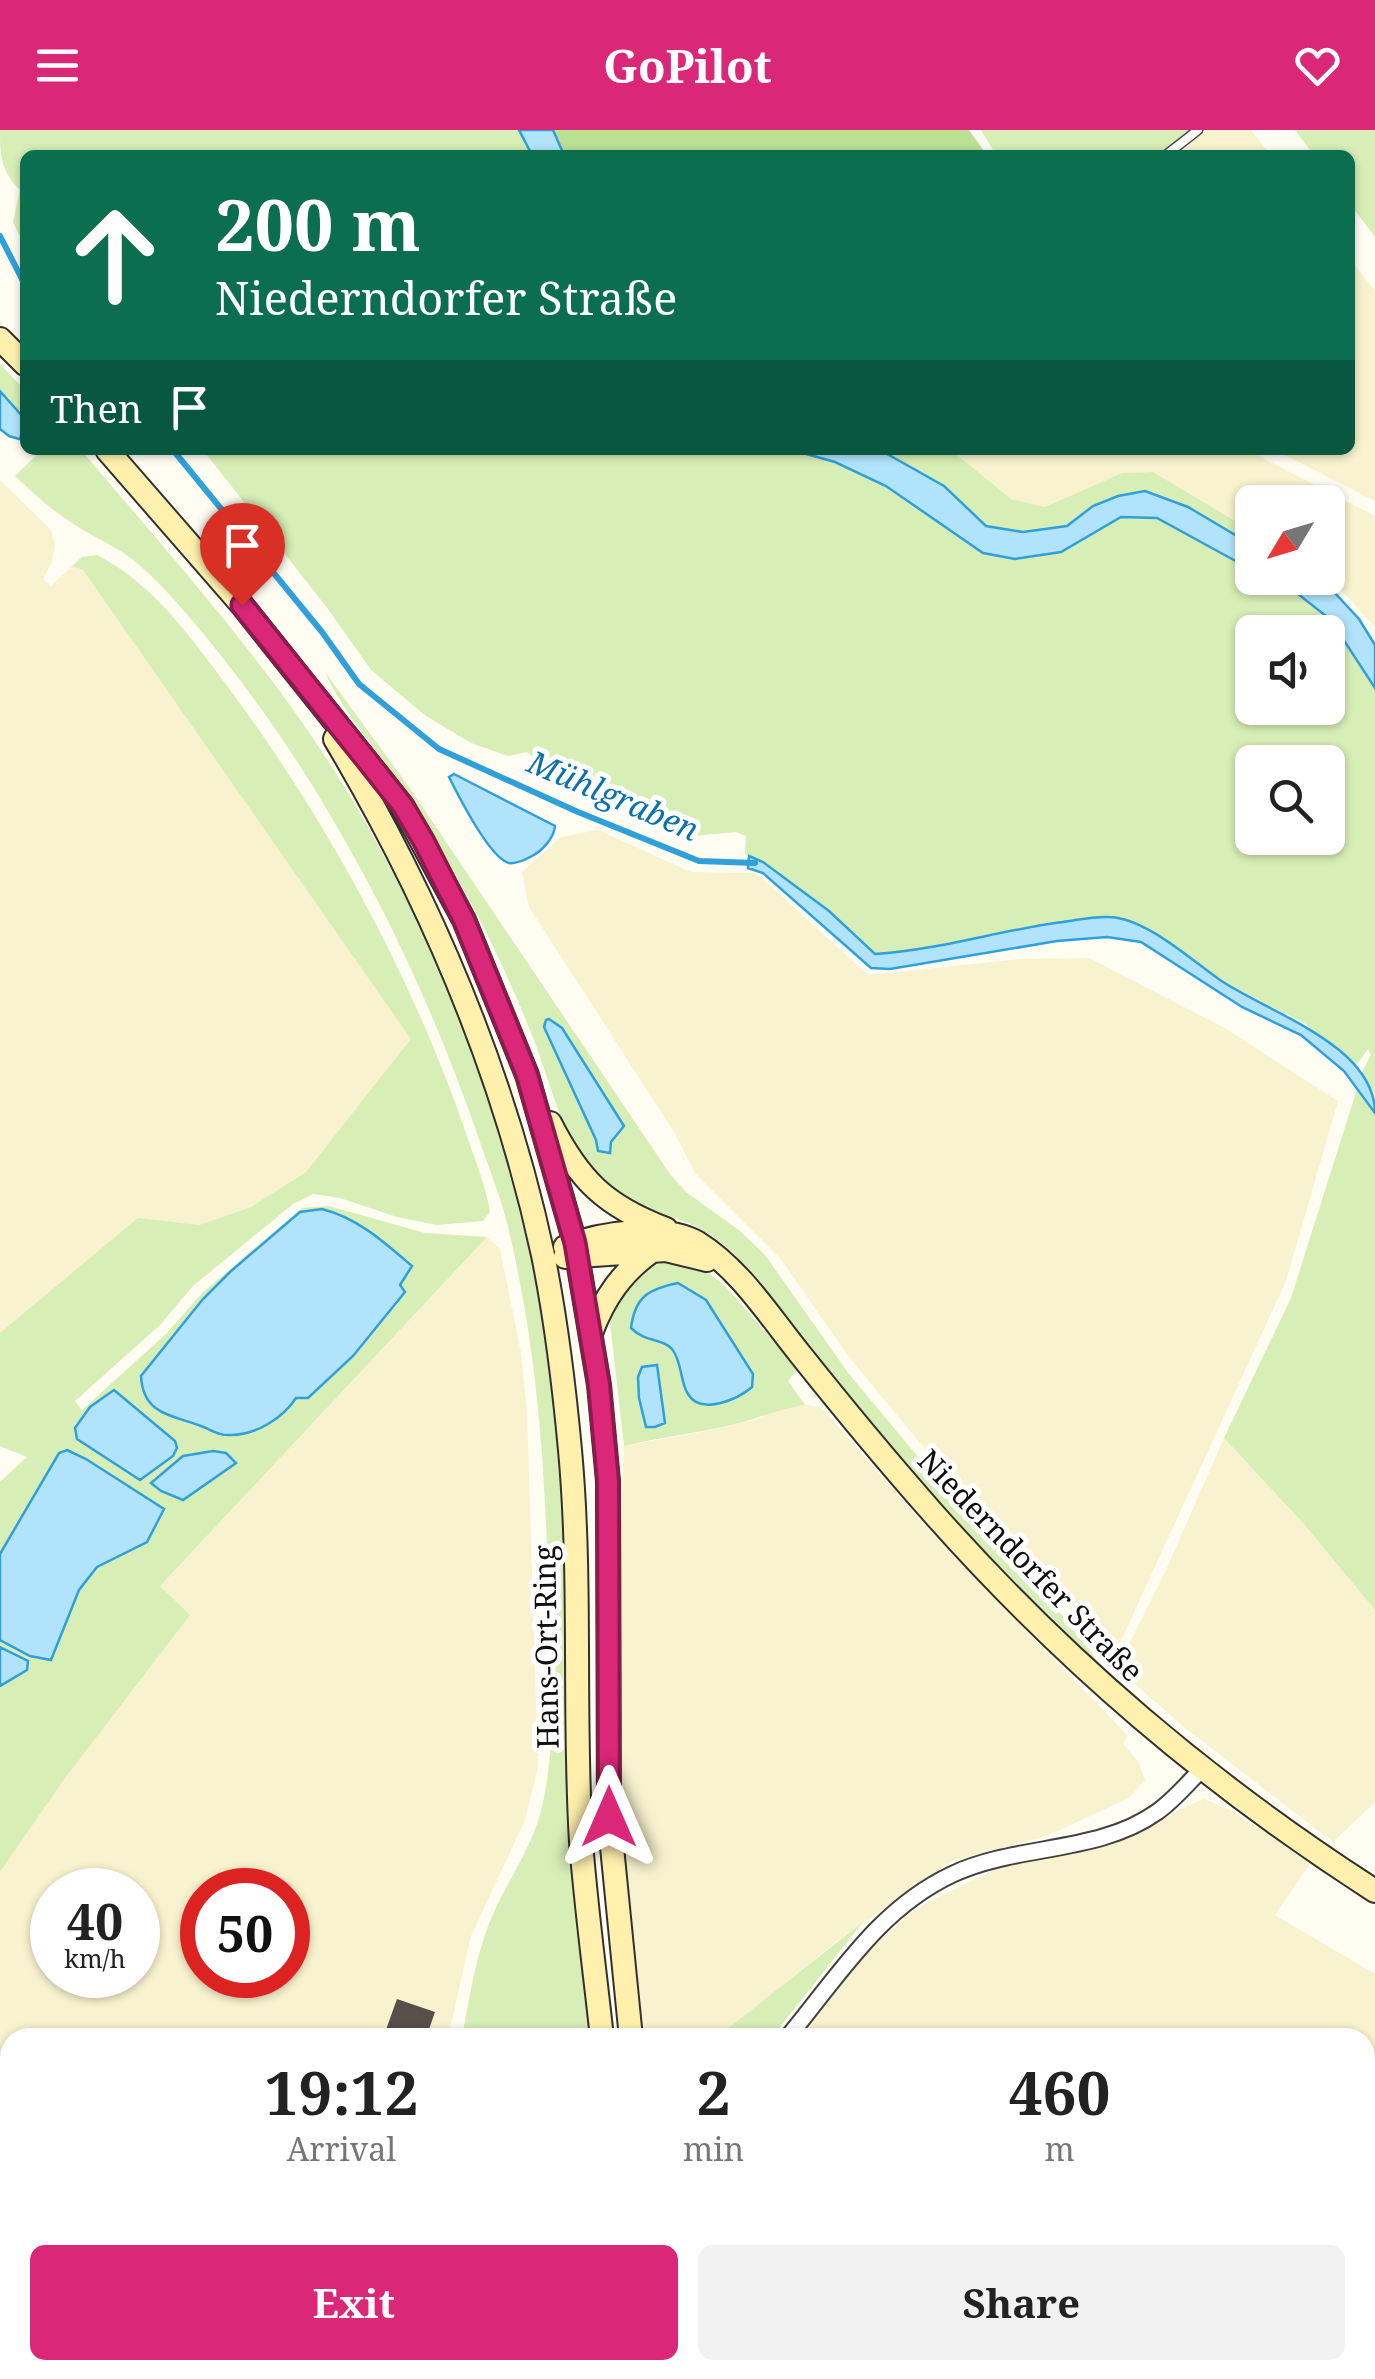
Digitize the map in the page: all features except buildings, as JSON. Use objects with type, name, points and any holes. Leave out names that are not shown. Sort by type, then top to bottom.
[{"type":"main road","points":[[0,339],[20,359]]},
{"type":"main road","points":[[111,455],[242,605],[403,806],[423,840],[472,937],[527,1075],[576,1250]]},
{"type":"main road","points":[[298,676],[362,785],[434,926],[485,1058],[527,1190],[543,1256],[638,1234],[680,1234]]},
{"type":"main road","name":"Niederndorfer Straße","points":[[527,1075],[558,1139],[589,1184],[626,1212],[710,1251],[732,1272],[976,1562],[1071,1658],[1200,1770],[1375,1891]]},
{"type":"main road","points":[[576,1250],[697,1256],[732,1272]]},
{"type":"main road","name":"Hans-Ort-Ring","points":[[576,1250],[591,1333],[608,1481],[609,1817],[630,2028]]},
{"type":"main road","points":[[591,1333],[600,1310],[623,1275],[652,1251]]},
{"type":"main road","name":"Hans-Ort-Ring","points":[[543,1256],[570,1453],[581,1841],[601,2028]]},
{"type":"street","points":[[795,2028],[857,1949],[886,1918],[914,1897],[954,1874],[986,1862],[1088,1840],[1133,1825],[1156,1813],[1200,1770]]},
{"type":"lane","points":[[1172,150],[1198,130]]},
{"type":"shaded area","points":[[1206,130],[1251,130],[1266,150],[1181,150]]},
{"type":"shaded area","points":[[1355,265],[1375,291],[1375,501],[1285,455],[1355,455]]},
{"type":"shaded area","points":[[957,455],[1257,455],[1315,485],[1235,485],[1235,521],[1153,472],[1122,473],[1045,507],[1011,499]]},
{"type":"shaded area","points":[[0,480],[51,530],[55,546],[43,579],[51,586],[72,566],[83,570],[412,1039],[306,1172],[251,1207],[199,1225],[138,1219],[0,1333]]},
{"type":"shaded area","points":[[1345,501],[1375,516],[1375,627],[1345,594]]},
{"type":"shaded area","points":[[598,830],[691,872],[756,873],[868,975],[1020,959],[1089,958],[1223,1027],[1338,1101],[1286,1281],[1114,1656],[1109,1657],[1083,1623],[960,1492],[846,1353],[781,1259],[695,1173],[674,1132],[529,907],[522,872],[561,837]]},
{"type":"shaded area","points":[[487,1237],[500,1249],[521,1353],[527,1412],[538,1767],[525,1820],[471,1936],[450,2028],[0,2028],[0,1872],[61,1782],[189,1616],[160,1586]]},
{"type":"shaded area","points":[[821,1407],[930,1531],[1128,1736],[1123,1744],[1138,1761],[1145,1780],[1129,1798],[1047,1836],[952,1861],[840,1939],[729,2028],[640,2028],[621,1863],[617,1628],[624,1446],[758,1419],[781,1408]]},
{"type":"shaded area","points":[[1224,1438],[1303,1523],[1375,1610],[1375,1802],[1333,1842],[1184,1727],[1117,1668],[1167,1568]]},
{"type":"shaded area","points":[[1204,1799],[1228,1809],[1311,1862],[1275,1915],[1375,1974],[1375,2028],[807,2028],[858,1960],[915,1909],[1002,1866],[1076,1853],[1148,1829]]},
{"type":"green space","points":[[0,130],[519,130],[529,150],[20,150],[20,190],[9,176],[0,148]]},
{"type":"green space","points":[[553,130],[969,130],[983,150],[562,150]]},
{"type":"green space","points":[[981,130],[1189,130],[1165,150],[993,150]]},
{"type":"green space","points":[[1295,130],[1375,130],[1375,237],[1355,211],[1355,150],[1310,150]]},
{"type":"green space","points":[[20,190],[20,237],[13,222]]},
{"type":"green space","points":[[0,364],[20,385],[20,417],[0,391]]},
{"type":"green space","points":[[37,455],[85,455],[223,618],[290,705],[350,796],[428,944],[460,1021],[511,1178],[531,1259],[560,1423],[592,2028],[464,2028],[488,1926],[540,1816],[548,1770],[552,1656],[541,1442],[526,1315],[506,1219],[454,1069],[394,932],[359,866],[322,800],[238,677],[150,575],[116,548],[62,516],[15,476]]},
{"type":"green space","points":[[207,455],[810,455],[886,486],[983,553],[1060,552],[1122,517],[1157,518],[1235,561],[1235,595],[1299,595],[1325,615],[1235,615],[1235,725],[1345,725],[1345,642],[1375,688],[1375,1094],[1361,1073],[1371,1055],[1368,1049],[1355,1067],[1304,1023],[1222,982],[1151,932],[1111,916],[875,954],[829,911],[763,862],[745,854],[746,836],[736,832],[692,836],[542,766],[527,752],[508,756],[471,743],[426,716],[371,670]]},
{"type":"green space","points":[[889,455],[957,455],[1011,499],[1045,507],[1122,473],[1153,472],[1235,521],[1235,539],[1118,496],[1093,506],[1067,526],[1022,532],[986,526],[944,486]]},
{"type":"green space","points":[[97,555],[117,567],[168,612],[225,683],[298,789],[364,902],[421,1019],[468,1139],[490,1212],[483,1221],[437,1225],[313,1194],[293,1204],[193,1286],[160,1325],[75,1401],[82,1410],[167,1333],[202,1293],[302,1208],[329,1206],[425,1233],[487,1237],[160,1586],[190,1615],[62,1782],[0,1872],[0,1686],[27,1670],[28,1662],[0,1647],[0,1640],[30,1656],[51,1659],[79,1590],[97,1567],[147,1542],[58,1453],[0,1554],[0,1482],[27,1457],[0,1446],[0,1333],[138,1218],[199,1225],[251,1207],[306,1172],[411,1039],[83,570],[72,566],[82,557]],"holes":[[[300,1212],[412,1266],[399,1286],[405,1293],[353,1356],[296,1397],[214,1433],[202,1426],[203,1299]],[[183,1456],[235,1463],[183,1500],[153,1479]]]},
{"type":"green space","points":[[325,672],[409,787],[670,1174],[686,1192],[740,1231],[765,1255],[849,1374],[934,1476],[1075,1629],[1099,1664],[937,1505],[733,1252],[694,1226],[622,1197],[588,1170],[565,1127],[522,1010],[477,914],[406,792]],"holes":[[[546,1019],[617,1132],[598,1151],[544,1027]]]},
{"type":"green space","points":[[1358,1086],[1375,1113],[1375,1610],[1303,1523],[1224,1438],[1291,1298]]},
{"type":"green space","points":[[670,1261],[705,1270],[725,1286],[798,1369],[788,1381],[805,1405],[744,1422],[624,1446],[610,1322],[623,1291],[649,1268]],"holes":[[[663,1343],[752,1387],[687,1394],[674,1351]]]},
{"type":"green space","points":[[863,1922],[779,2028],[728,2028]]},
{"type":"water","points":[[519,130],[553,130],[562,150],[529,150]]},
{"type":"water","points":[[0,391],[20,414],[20,438],[0,429]]},
{"type":"water","points":[[810,455],[889,455],[944,486],[986,526],[1023,532],[1067,526],[1093,506],[1145,491],[1188,507],[1235,535],[1235,561],[1157,518],[1121,517],[1061,552],[1015,559],[983,553],[886,486]]},
{"type":"water","points":[[1299,595],[1337,595],[1359,619],[1375,645],[1375,688],[1345,642],[1345,615],[1325,615]]},
{"type":"water","points":[[454,774],[555,826],[550,839],[540,851],[523,860],[509,863],[501,859],[467,811],[449,777]]},
{"type":"water","points":[[749,856],[829,911],[875,954],[1092,918],[1109,917],[1138,924],[1220,980],[1338,1049],[1370,1089],[1375,1113],[1344,1071],[1301,1035],[1242,1007],[1141,942],[1107,937],[1057,941],[890,969],[871,968],[763,873],[748,868]]},
{"type":"water","points":[[549,1019],[562,1028],[624,1126],[611,1142],[610,1153],[598,1151],[544,1027]]},
{"type":"water","points":[[322,1209],[359,1225],[412,1266],[400,1285],[405,1292],[353,1356],[308,1398],[296,1398],[276,1418],[250,1432],[219,1434],[153,1406],[141,1376],[203,1299],[300,1212]]},
{"type":"water","points":[[678,1283],[706,1300],[753,1374],[752,1387],[738,1396],[710,1405],[694,1401],[685,1389],[672,1349],[631,1328],[636,1308],[645,1296]]},
{"type":"water","points":[[657,1365],[665,1423],[646,1427],[638,1377],[642,1367]]},
{"type":"water","points":[[114,1390],[175,1441],[173,1456],[140,1480],[77,1439],[75,1428],[90,1407]]},
{"type":"water","points":[[67,1450],[164,1509],[147,1542],[97,1567],[79,1590],[51,1660],[30,1656],[0,1640],[0,1554],[59,1453]]},
{"type":"water","points":[[226,1453],[236,1463],[183,1500],[151,1483],[183,1456]]},
{"type":"water","points":[[0,1647],[28,1661],[27,1670],[0,1686]]},
{"type":"waterway","name":"Mühlgraben","points":[[0,236],[20,275]]},
{"type":"waterway","name":"Mühlgraben","points":[[177,455],[322,632],[359,684],[439,749],[699,861],[755,863]]},
{"type":"route","points":[[242,605],[403,806],[453,896],[527,1075],[575,1243],[599,1385],[608,1481],[609,1817]]}]
